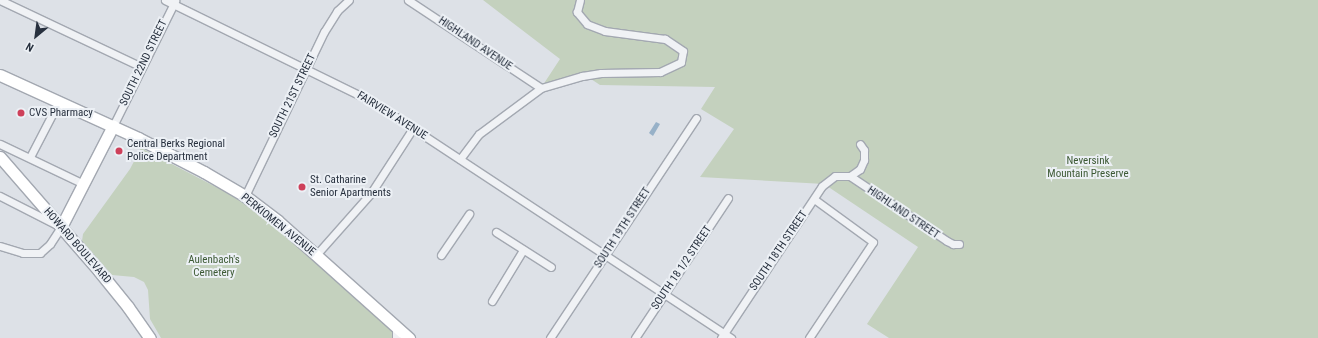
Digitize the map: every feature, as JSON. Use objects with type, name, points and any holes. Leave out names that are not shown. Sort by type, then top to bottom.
[{"type":"main road","name":"PERKIOMEN AVENUE","points":[[0,75],[113,126],[178,158],[245,196],[278,221],[409,338]]},
{"type":"main road","points":[[60,227],[84,184],[113,126]]},
{"type":"main road","name":"HOWARD BOULEVARD","points":[[0,157],[125,302],[150,338]]},
{"type":"street","points":[[0,0],[142,67]]},
{"type":"street","name":"FAIRVIEW AVENUE","points":[[165,0],[174,2],[373,102],[664,294],[722,336],[731,338]]},
{"type":"street","name":"SOUTH 21ST STREET","points":[[245,196],[324,32],[337,11],[349,0]]},
{"type":"street","name":"HIGHLAND AVENUE","points":[[408,0],[542,88]]},
{"type":"street","points":[[460,158],[479,134],[542,88],[601,72],[660,72],[681,62],[683,51],[665,39],[605,31],[587,24],[577,12],[580,0]]},
{"type":"street","name":"SOUTH 22ND STREET","points":[[113,126],[174,2]]},
{"type":"street","points":[[30,157],[59,101]]},
{"type":"street","name":"SOUTH 19TH STREET","points":[[550,338],[696,118]]},
{"type":"street","points":[[316,255],[371,193],[413,128]]},
{"type":"street","points":[[0,144],[84,184]]},
{"type":"street","points":[[848,176],[860,169],[864,160],[864,150],[860,144]]},
{"type":"street","name":"SOUTH 18TH STREET","points":[[722,336],[826,182],[835,176],[848,176]]},
{"type":"street","name":"HIGHLAND STREET","points":[[848,176],[947,242],[959,244]]},
{"type":"street","points":[[0,196],[60,227],[50,244],[40,253],[23,253],[0,246]]},
{"type":"street","name":"SOUTH 18 1/2 STREET","points":[[635,338],[728,198]]},
{"type":"street","points":[[809,338],[873,242],[814,199]]},
{"type":"street","points":[[442,255],[469,214]]},
{"type":"street","points":[[496,232],[551,267]]},
{"type":"street","points":[[492,301],[523,250]]},
{"type":"street","points":[[396,327],[396,338]]},
{"type":"green space","name":"Neversink Mountain Preserve","points":[[483,0],[1318,0],[1318,338],[889,338],[867,324],[918,247],[824,184],[700,177],[734,129],[701,109],[715,87],[600,85],[585,75],[541,88],[560,59]]},
{"type":"green space","name":"Aulenbach's Cemetery","points":[[141,148],[239,199],[271,222],[392,329],[393,338],[161,338],[150,319],[148,290],[144,282],[134,277],[112,275],[82,241],[83,234],[130,169]]},
{"type":"water","points":[[656,122],[660,124],[653,136],[649,133]]},
{"type":"place","name":"CVS Pharmacy","points":[[21,113]]},
{"type":"place","name":"Central Berks Regional Police Department","points":[[119,151]]},
{"type":"place","name":"St. Catharine Senior Apartments","points":[[302,187]]}]
